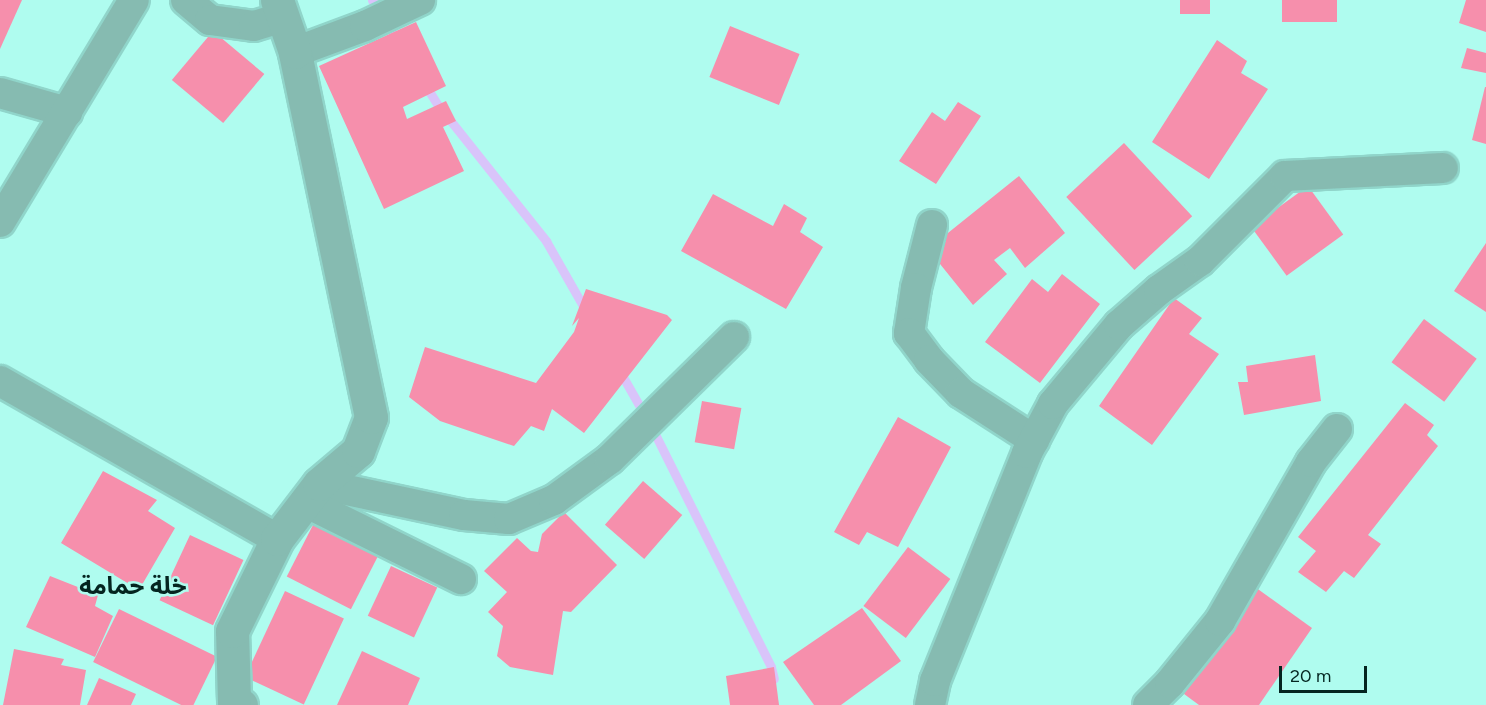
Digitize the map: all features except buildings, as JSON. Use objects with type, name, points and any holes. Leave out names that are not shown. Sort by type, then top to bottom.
[{"type":"street","points":[[0,222],[134,0]]},
{"type":"street","points":[[186,0],[210,20],[254,26],[280,9],[295,52],[371,417],[358,451],[312,493],[277,539],[232,631],[234,701],[240,705]]},
{"type":"street","points":[[295,52],[365,26],[420,0]]},
{"type":"street","points":[[0,93],[67,112]]},
{"type":"street","points":[[930,705],[935,681],[1034,440],[1053,404],[1119,325],[1159,290],[1200,261],[1285,176],[1443,168]]},
{"type":"street","points":[[932,225],[916,288],[909,333],[929,360],[961,393],[1034,440]]},
{"type":"street","points":[[312,493],[509,519],[554,500],[610,459],[734,337]]},
{"type":"street","points":[[0,381],[277,539]]},
{"type":"street","points":[[1148,705],[1170,683],[1220,621],[1311,462],[1337,429]]},
{"type":"street","points":[[312,493],[461,579]]},
{"type":"waterway","points":[[372,0],[399,43]]},
{"type":"waterway","points":[[424,83],[438,105],[546,241],[586,311]]},
{"type":"waterway","points":[[619,370],[651,426],[771,667],[774,679]]},
{"type":"district","name":"خلة حمامة","points":[[133,586]]}]
